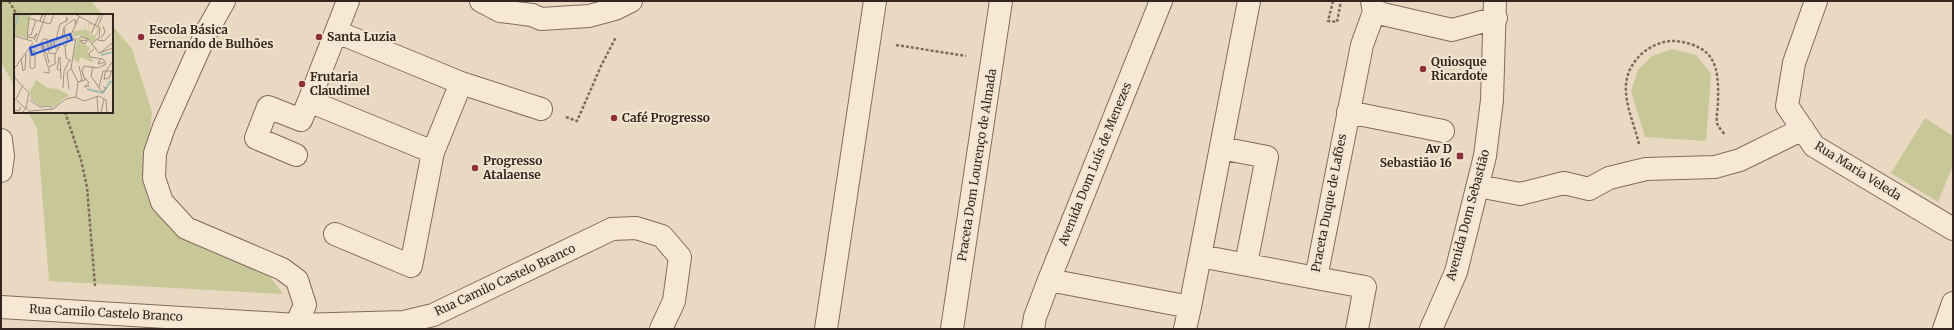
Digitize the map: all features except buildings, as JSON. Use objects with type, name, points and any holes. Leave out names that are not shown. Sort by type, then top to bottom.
[{"type":"street","points":[[224,1],[207,31],[164,127],[155,153],[154,178],[162,202],[186,228],[282,269],[297,280],[305,305],[296,327]]},
{"type":"street","points":[[296,155],[256,138],[268,107],[301,120],[348,1]]},
{"type":"street","points":[[481,1],[500,11],[532,15],[541,19],[589,16],[615,9],[631,1]]},
{"type":"street","points":[[826,329],[875,1]]},
{"type":"street","name":"Praceta Dom Lourenço de Almada","points":[[952,329],[1001,1]]},
{"type":"street","name":"Avenida Dom Luís de Menezes","points":[[1033,329],[1035,317],[1049,280],[1161,1]]},
{"type":"street","points":[[1185,329],[1249,1]]},
{"type":"street","name":"Rua Maria Veleda","points":[[1816,1],[1794,62],[1787,106],[1814,146],[1953,229]]},
{"type":"street","points":[[1373,7],[1452,30],[1495,9]]},
{"type":"street","name":"Praceta Duque de Lafões","points":[[1200,256],[1316,278],[1362,45],[1373,7]]},
{"type":"street","name":"Avenida Dom Sebastião","points":[[1431,329],[1456,272],[1485,156],[1492,100],[1495,9]]},
{"type":"street","points":[[337,32],[461,83],[541,109]]},
{"type":"street","points":[[335,234],[411,266],[433,152],[461,83]]},
{"type":"street","points":[[309,101],[433,152]]},
{"type":"street","points":[[1348,112],[1443,131]]},
{"type":"street","points":[[1478,186],[1520,194],[1564,183],[1589,189],[1609,178],[1646,169],[1715,166],[1740,160],[1803,129]]},
{"type":"street","points":[[1,140],[3,156],[1,171]]},
{"type":"street","points":[[1221,148],[1267,157],[1246,264]]},
{"type":"street","name":"Rua Camilo Castelo Branco","points":[[1,306],[296,327],[402,326],[433,315],[612,229],[636,228],[662,236],[680,257],[674,301],[661,329]]},
{"type":"street","points":[[1316,278],[1365,288],[1357,329]]},
{"type":"street","points":[[1049,280],[1190,307]]},
{"type":"street","points":[[1945,329],[1953,303]]},
{"type":"street","points":[[1945,329],[1953,324]]},
{"type":"path","points":[[9,1],[16,14]]},
{"type":"path","points":[[1333,1],[1328,21],[1337,22],[1341,1]]},
{"type":"path","points":[[541,109],[577,121],[601,66],[618,33]]},
{"type":"path","points":[[1646,169],[1625,94],[1627,75],[1636,59],[1650,48],[1669,41],[1691,43],[1710,55],[1719,76],[1717,124],[1734,146],[1740,160]]},
{"type":"path","points":[[912,47],[952,54]]},
{"type":"path","points":[[65,113],[81,160],[87,187],[95,277],[94,312]]},
{"type":"green space","points":[[1,1],[91,1],[102,14],[14,14],[14,85],[1,62]]},
{"type":"green space","points":[[113,26],[132,49],[152,112],[144,178],[171,227],[261,265],[283,294],[49,281],[37,128],[29,113],[113,113]]},
{"type":"green space","points":[[1672,49],[1696,55],[1711,74],[1706,141],[1645,137],[1631,91],[1638,70],[1652,56]]},
{"type":"green space","points":[[1925,118],[1953,136],[1953,165],[1938,202],[1891,173]]},
{"type":"place","name":"Escola Básica Fernando de Bulhões","points":[[141,37]]},
{"type":"place","name":"Santa Luzia","points":[[319,37]]},
{"type":"place","name":"Quiosque Ricardote","points":[[1423,69]]},
{"type":"place","name":"Frutaria Claudimel","points":[[302,84]]},
{"type":"place","name":"Café Progresso","points":[[614,118]]},
{"type":"place","name":"Av D Sebastião 16","points":[[1460,156]]},
{"type":"place","name":"Progresso Atalaense","points":[[475,168]]}]
